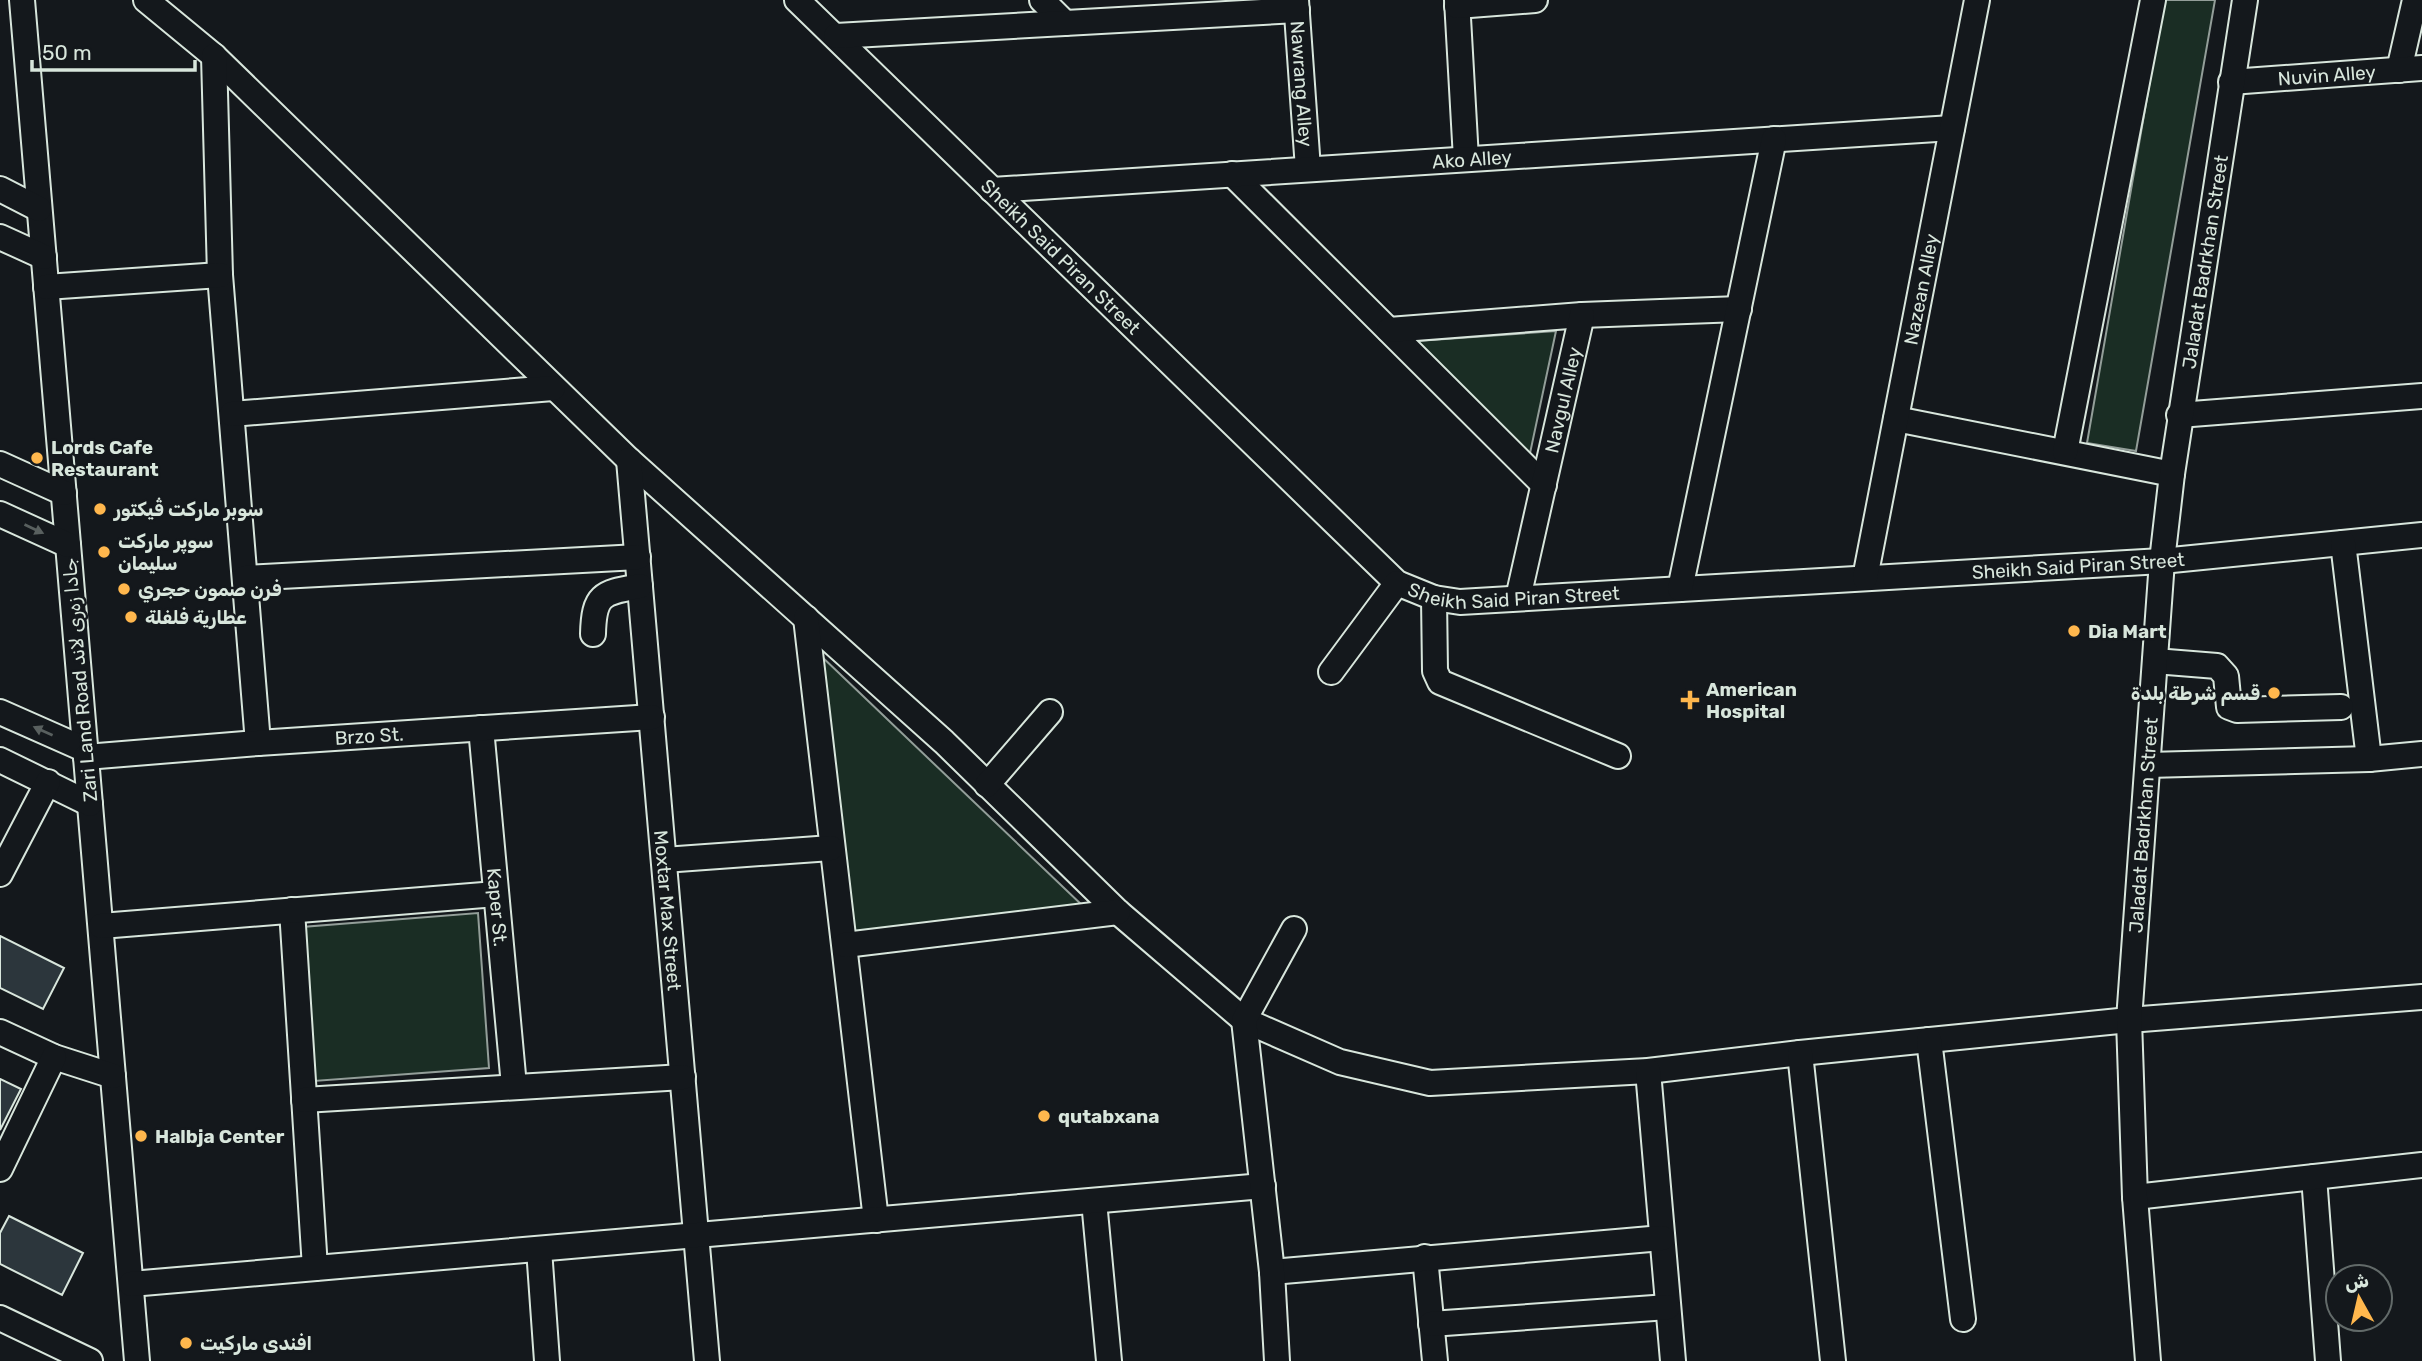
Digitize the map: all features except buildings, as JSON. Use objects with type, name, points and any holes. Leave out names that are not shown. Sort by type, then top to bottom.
[{"type":"street","points":[[146,0],[214,57],[629,460],[987,785],[1118,912],[1244,1020],[1340,1062],[1430,1083],[1648,1071],[2129,1020],[2422,997]]},
{"type":"street","name":"Sheikh Said Piran Street","points":[[797,0],[1397,583],[1434,598],[1460,602],[2162,561],[2422,535]]},
{"type":"street","points":[[1042,0],[1065,23]]},
{"type":"street","points":[[1466,159],[1457,3],[1535,0]]},
{"type":"street","name":"Nazean Alley","points":[[1865,578],[1977,0]]},
{"type":"street","points":[[2065,452],[2153,0]]},
{"type":"street","name":"Jaladat Badrkhan Street","points":[[2148,1361],[2135,1197],[2129,1020],[2162,561],[2179,415],[2245,0]]},
{"type":"street","points":[[2411,69],[2415,0]]},
{"type":"street","name":"Zari Land Road جادا زەری لاند","points":[[20,1],[138,1361]]},
{"type":"street","points":[[836,36],[1065,23],[1291,3]]},
{"type":"street","name":"Nawrang Alley","points":[[1291,3],[1308,169]]},
{"type":"street","points":[[214,57],[220,275],[258,743]]},
{"type":"street","name":"Nuvin Alley","points":[[2231,82],[2411,69]]},
{"type":"street","name":"Ako Alley","points":[[992,190],[1952,128]]},
{"type":"street","points":[[1680,589],[1774,139]]},
{"type":"street","points":[[1231,174],[1544,485]]},
{"type":"street","points":[[0,189],[39,209]]},
{"type":"street","points":[[0,237],[44,257]]},
{"type":"street","points":[[46,287],[220,275]]},
{"type":"street","points":[[1389,330],[1582,315],[1739,309]]},
{"type":"street","name":"Navgul Alley","points":[[1518,598],[1582,315]]},
{"type":"street","points":[[232,414],[553,388]]},
{"type":"street","points":[[2179,415],[2422,396]]},
{"type":"street","points":[[1896,419],[2172,474]]},
{"type":"street","name":"Moxtar Max Street","points":[[629,460],[707,1361]]},
{"type":"street","points":[[0,464],[64,493]]},
{"type":"street","points":[[0,514],[68,545]]},
{"type":"street","points":[[2343,543],[2369,759]]},
{"type":"street","points":[[245,578],[638,556]]},
{"type":"street","points":[[1331,672],[1397,583]]},
{"type":"street","points":[[593,634],[594,610],[600,600],[610,592],[640,586]]},
{"type":"street","points":[[1434,598],[1435,671],[1440,682],[1618,756]]},
{"type":"street","points":[[806,618],[876,1220]]},
{"type":"street","points":[[2155,661],[2217,666],[2226,676],[2229,707],[2237,710],[2341,707]]},
{"type":"street","points":[[0,712],[86,754]]},
{"type":"street","points":[[987,785],[1050,712]]},
{"type":"street","name":"Brzo St.","points":[[86,754],[652,717]]},
{"type":"street","name":"Kaper St.","points":[[481,728],[514,1086]]},
{"type":"street","points":[[2148,765],[2369,759],[2422,754]]},
{"type":"street","points":[[0,760],[90,804]]},
{"type":"street","points":[[0,874],[48,782]]},
{"type":"street","points":[[664,860],[831,848]]},
{"type":"street","points":[[101,926],[496,894]]},
{"type":"street","points":[[292,910],[315,1268]]},
{"type":"street","points":[[845,944],[1118,912]]},
{"type":"street","points":[[1277,1361],[1272,1272],[1244,1020],[1294,929]]},
{"type":"street","points":[[0,1032],[54,1057],[113,1076]]},
{"type":"street","points":[[1929,1040],[1963,1319]]},
{"type":"street","points":[[1800,1053],[1833,1361]]},
{"type":"street","points":[[0,1169],[54,1057]]},
{"type":"street","points":[[1648,1071],[1673,1361]]},
{"type":"street","points":[[304,1100],[683,1077]]},
{"type":"street","points":[[2135,1197],[2422,1165]]},
{"type":"street","points":[[2314,1177],[2328,1361]]},
{"type":"street","points":[[131,1284],[1263,1186]]},
{"type":"street","points":[[1094,1201],[1109,1361]]},
{"type":"street","points":[[1272,1272],[1662,1238]]},
{"type":"street","points":[[539,1249],[547,1361]]},
{"type":"street","points":[[1424,1257],[1435,1361]]},
{"type":"street","points":[[1431,1324],[1668,1307]]},
{"type":"street","points":[[0,1318],[78,1358]]},
{"type":"green space","points":[[2164,0],[2215,0],[2136,451],[2087,443]]},
{"type":"green space","points":[[1556,331],[1529,458],[1417,341]]},
{"type":"green space","points":[[819,654],[1084,907],[853,933]]},
{"type":"green space","points":[[478,913],[489,1068],[314,1081],[302,927]]},
{"type":"place","name":"Lords Cafe Restaurant","points":[[37,458]]},
{"type":"place","name":"سوبر ماركت ڤيكتور","points":[[100,509]]},
{"type":"place","name":"سوپر ماركت سليمان","points":[[104,552]]},
{"type":"place","name":"فرن صمون حجري","points":[[124,589]]},
{"type":"place","name":"عطارية فلفلة","points":[[131,617]]},
{"type":"place","name":"Dia Mart","points":[[2074,631]]},
{"type":"place","name":"قسم شرطة بلدة","points":[[2274,693]]},
{"type":"place","name":"American Hospital","points":[[1690,700]]},
{"type":"place","name":"qutabxana","points":[[1044,1116]]},
{"type":"place","name":"Halbja Center","points":[[141,1136]]},
{"type":"place","name":"افندى ماركيت","points":[[186,1343]]}]
